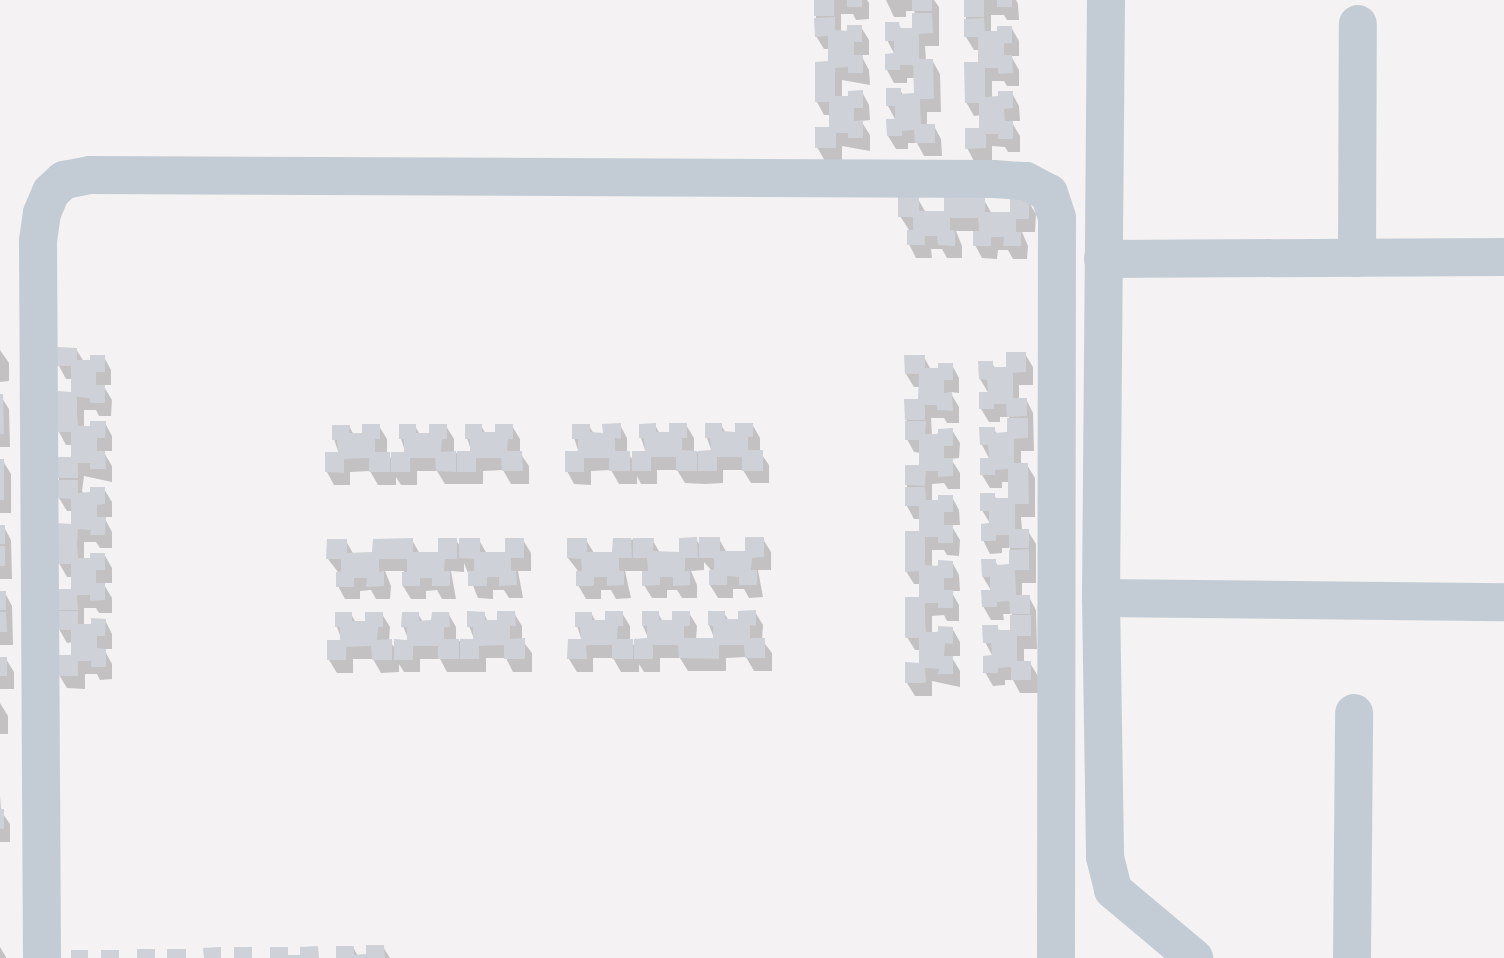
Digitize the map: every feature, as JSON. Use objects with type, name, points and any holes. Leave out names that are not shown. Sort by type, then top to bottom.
[{"type":"street","points":[[1106,0],[1101,598],[1108,876],[1114,890],[1125,903],[1194,958]]},
{"type":"street","points":[[1356,258],[1358,24]]},
{"type":"street","points":[[42,958],[38,241],[42,213],[51,192],[64,180],[104,175],[994,179],[1026,181],[1049,193],[1058,218],[1056,958]]},
{"type":"street","points":[[1103,259],[1504,257]]},
{"type":"street","points":[[1101,598],[1504,602]]},
{"type":"street","points":[[1352,958],[1354,713]]},
{"type":"building","points":[[814,0],[834,0],[834,16],[814,16]]},
{"type":"building","points":[[847,0],[862,0],[862,7],[847,7]]},
{"type":"building","points":[[912,0],[932,0],[932,11],[912,11]]},
{"type":"building","points":[[964,0],[984,0],[984,17],[964,17]]},
{"type":"building","points":[[997,0],[1012,0],[1012,7],[997,7]]},
{"type":"building","points":[[912,13],[932,13],[933,33],[919,34],[919,59],[933,59],[934,99],[920,99],[921,124],[935,124],[935,143],[915,143],[914,130],[902,131],[902,136],[887,136],[886,119],[895,119],[895,106],[886,106],[886,88],[901,88],[901,94],[914,93],[913,65],[900,65],[900,70],[885,70],[885,54],[894,53],[894,41],[885,41],[885,22],[899,22],[900,28],[912,28]]},
{"type":"building","points":[[835,17],[835,30],[847,31],[847,25],[862,25],[862,42],[854,42],[854,55],[863,55],[863,73],[848,73],[848,67],[835,68],[835,96],[848,96],[848,91],[863,90],[863,108],[854,108],[854,121],[863,120],[863,138],[848,138],[848,133],[836,133],[836,148],[815,148],[815,127],[829,127],[829,102],[815,102],[815,62],[828,61],[828,36],[815,37],[814,18]]},
{"type":"building","points":[[984,18],[985,31],[997,31],[997,26],[1012,26],[1012,43],[1004,43],[1004,55],[1012,55],[1013,73],[998,74],[998,68],[985,68],[985,97],[998,96],[998,91],[1013,91],[1013,108],[1004,109],[1005,121],[1013,121],[1013,139],[998,139],[998,134],[986,134],[986,148],[965,149],[965,128],[979,128],[979,103],[965,103],[964,62],[978,62],[978,37],[964,37],[964,19]]},
{"type":"building","points":[[898,197],[919,197],[919,211],[944,211],[944,197],[985,198],[985,212],[1010,212],[1010,198],[1029,199],[1029,219],[1016,219],[1016,232],[1021,232],[1021,246],[1003,246],[1004,237],[991,237],[991,246],[973,246],[973,231],[979,231],[978,218],[950,218],[950,230],[955,231],[955,246],[938,245],[937,236],[925,236],[925,245],[907,245],[907,230],[913,230],[913,217],[898,217]]},
{"type":"building","points":[[57,347],[77,348],[77,360],[90,360],[90,355],[105,355],[105,372],[96,372],[96,385],[105,385],[105,403],[90,403],[90,398],[77,397],[77,413],[78,426],[90,426],[90,421],[106,421],[105,438],[97,438],[97,451],[105,451],[106,469],[90,469],[90,463],[78,463],[78,478],[57,478],[57,457],[71,457],[71,432],[57,432],[57,391],[71,392],[71,366],[57,366]]},
{"type":"building","points":[[1006,352],[1026,352],[1026,372],[1013,373],[1013,398],[1027,398],[1027,416],[1007,417],[1006,404],[994,404],[994,409],[979,409],[979,392],[988,392],[987,380],[979,379],[978,361],[993,361],[993,367],[1006,367]]},
{"type":"building","points":[[904,355],[925,355],[925,368],[938,368],[938,363],[953,363],[953,380],[944,380],[944,393],[952,392],[953,411],[937,410],[937,405],[925,405],[925,420],[905,420],[904,399],[918,399],[919,374],[905,374]]},
{"type":"building","points":[[0,394],[3,394],[4,434],[0,434]]},
{"type":"building","points":[[1007,418],[1028,418],[1028,438],[1014,439],[1014,463],[1028,463],[1029,504],[1015,504],[1015,529],[1029,529],[1029,548],[1009,548],[1009,535],[996,535],[996,541],[981,541],[981,524],[989,523],[989,511],[980,511],[980,493],[995,493],[995,498],[1008,498],[1008,469],[995,470],[995,475],[980,475],[980,458],[989,458],[988,445],[980,445],[979,427],[995,427],[995,433],[1007,432]]},
{"type":"building","points":[[905,421],[926,421],[925,434],[938,434],[938,429],[953,428],[953,446],[944,446],[944,458],[953,458],[953,476],[938,477],[938,471],[926,471],[925,486],[905,485],[905,465],[919,465],[919,440],[905,440]]},
{"type":"building","points":[[621,423],[621,439],[615,438],[615,451],[630,451],[630,471],[609,471],[609,458],[584,458],[584,472],[565,472],[565,451],[578,451],[578,439],[572,439],[572,424],[590,424],[590,432],[603,433],[602,424]]},
{"type":"building","points":[[656,423],[656,432],[669,432],[669,423],[687,423],[687,438],[682,438],[682,450],[697,451],[697,471],[676,471],[676,457],[651,457],[651,471],[632,471],[632,451],[645,451],[644,438],[639,438],[639,424]]},
{"type":"building","points":[[705,423],[722,423],[722,431],[735,432],[735,423],[753,423],[753,437],[748,437],[748,450],[763,450],[763,471],[742,471],[742,457],[717,457],[717,471],[698,471],[698,451],[711,450],[710,438],[705,438]]},
{"type":"building","points":[[362,424],[380,424],[380,439],[375,439],[375,452],[390,452],[390,472],[369,472],[369,458],[344,459],[344,473],[325,472],[325,452],[338,452],[337,440],[332,440],[332,425],[350,425],[349,433],[362,433]]},
{"type":"building","points":[[399,424],[416,424],[416,433],[429,433],[429,424],[447,424],[447,439],[442,439],[441,452],[456,451],[456,472],[436,471],[435,458],[410,458],[410,472],[391,472],[391,452],[404,452],[404,439],[399,439]]},
{"type":"building","points":[[465,424],[482,424],[482,432],[495,432],[495,424],[513,424],[513,439],[508,439],[507,451],[522,451],[523,471],[502,471],[501,458],[476,458],[476,472],[457,472],[457,451],[470,451],[470,439],[465,439]]},
{"type":"building","points":[[0,459],[4,459],[4,500],[0,500]]},
{"type":"building","points":[[58,480],[78,480],[78,493],[90,492],[90,487],[105,487],[105,504],[97,505],[97,517],[106,517],[105,535],[90,535],[91,530],[78,529],[77,544],[78,558],[90,558],[90,553],[105,553],[105,570],[96,570],[96,583],[105,583],[105,600],[90,601],[90,595],[77,595],[78,610],[57,610],[57,589],[71,589],[71,564],[57,564],[57,523],[71,524],[71,499],[57,498]]},
{"type":"building","points":[[905,487],[925,487],[926,500],[938,500],[938,495],[953,495],[953,512],[944,512],[944,525],[953,525],[953,543],[938,543],[938,537],[925,537],[925,565],[938,566],[938,560],[953,561],[953,578],[944,578],[944,590],[953,590],[953,608],[938,608],[938,603],[925,603],[925,619],[926,632],[938,632],[938,626],[953,627],[953,644],[945,643],[944,656],[953,656],[953,674],[938,674],[939,669],[925,668],[926,683],[905,683],[905,662],[919,663],[919,638],[905,638],[905,597],[919,597],[919,571],[905,572],[905,531],[919,531],[919,506],[905,506]]},
{"type":"building","points":[[0,525],[5,525],[5,544],[0,544]]},
{"type":"building","points":[[697,537],[698,558],[685,558],[685,571],[690,571],[690,585],[673,586],[673,577],[660,577],[660,585],[642,586],[642,571],[648,571],[647,558],[633,558],[633,538],[654,538],[653,551],[679,552],[679,538]]},
{"type":"building","points":[[699,537],[720,537],[720,551],[745,551],[745,537],[764,537],[764,557],[752,558],[751,570],[757,570],[757,585],[739,585],[739,577],[727,576],[727,585],[709,585],[709,570],[714,570],[714,558],[699,558]]},
{"type":"building","points":[[413,538],[413,552],[438,552],[438,538],[457,538],[457,559],[445,559],[444,571],[450,571],[450,586],[432,586],[432,578],[420,578],[420,586],[402,586],[402,572],[407,572],[407,559],[379,559],[379,572],[384,571],[384,586],[366,587],[367,578],[354,578],[354,587],[336,587],[336,572],[341,572],[341,559],[326,559],[327,539],[347,539],[347,553],[372,552],[373,539]]},
{"type":"building","points":[[459,538],[480,538],[480,552],[505,552],[505,538],[524,538],[524,558],[511,558],[511,571],[516,571],[517,585],[499,586],[499,577],[487,577],[487,586],[468,586],[468,571],[474,571],[474,559],[459,558]]},
{"type":"building","points":[[567,538],[587,538],[587,552],[612,552],[613,538],[631,538],[632,558],[619,558],[619,571],[624,571],[624,585],[607,586],[607,577],[594,577],[594,586],[576,586],[576,571],[582,571],[581,559],[567,558]]},
{"type":"building","points":[[0,546],[5,546],[5,566],[0,566]]},
{"type":"building","points":[[1029,549],[1029,570],[1015,570],[1016,595],[1030,595],[1030,614],[1010,614],[1009,601],[997,602],[997,607],[982,607],[981,590],[990,590],[990,577],[982,577],[981,559],[996,559],[996,565],[1009,564],[1009,550]]},
{"type":"building","points":[[0,591],[6,591],[6,610],[0,610]]},
{"type":"building","points":[[756,610],[756,626],[750,625],[750,638],[765,638],[765,658],[745,658],[744,645],[719,645],[719,659],[679,658],[678,645],[653,645],[653,659],[634,659],[634,639],[647,638],[647,626],[642,626],[642,611],[659,611],[659,620],[672,620],[672,611],[690,611],[690,626],[684,626],[684,638],[713,638],[713,626],[708,625],[708,611],[725,611],[725,619],[738,619],[738,611]]},
{"type":"building","points":[[58,611],[78,611],[78,624],[91,624],[91,618],[106,619],[105,636],[97,636],[97,648],[106,649],[106,667],[91,667],[91,661],[78,661],[78,676],[57,676],[58,655],[71,655],[71,630],[58,630]]},
{"type":"building","points":[[467,611],[485,612],[485,620],[497,620],[497,611],[515,611],[516,626],[510,626],[510,639],[525,638],[525,659],[504,659],[504,645],[479,646],[479,659],[460,659],[460,639],[473,639],[473,627],[467,627]]},
{"type":"building","points":[[605,611],[623,611],[623,626],[618,626],[617,639],[633,639],[633,659],[612,659],[612,645],[586,645],[587,659],[567,659],[568,639],[581,639],[580,627],[575,627],[575,612],[592,612],[592,620],[605,620]]},
{"type":"building","points":[[0,612],[6,612],[7,632],[0,632]]},
{"type":"building","points":[[335,612],[352,612],[352,621],[365,621],[365,612],[383,612],[383,627],[378,627],[377,640],[392,639],[392,660],[372,660],[371,646],[346,647],[346,660],[327,660],[327,640],[340,640],[340,627],[335,627]]},
{"type":"building","points":[[402,612],[419,612],[419,621],[431,620],[432,612],[449,612],[450,627],[444,627],[444,639],[459,639],[459,659],[438,659],[438,646],[413,646],[413,660],[394,660],[394,639],[407,640],[407,627],[401,627]]},
{"type":"building","points":[[1010,615],[1031,615],[1031,636],[1017,636],[1017,661],[1031,661],[1031,680],[1011,680],[1011,667],[998,668],[998,673],[983,673],[983,656],[992,655],[991,643],[983,643],[982,625],[998,625],[998,630],[1010,630]]},
{"type":"building","points":[[0,657],[7,657],[7,676],[0,676]]},
{"type":"building","points":[[0,809],[4,809],[4,829],[0,829]]},
{"type":"building","points":[[366,945],[384,945],[385,958],[336,958],[336,946],[354,946],[354,955],[366,954]]},
{"type":"building","points":[[318,946],[319,958],[270,958],[270,947],[288,947],[288,955],[300,955],[300,947]]},
{"type":"building","points":[[221,947],[221,958],[204,958],[203,948]]},
{"type":"building","points":[[234,947],[252,947],[252,958],[234,958]]},
{"type":"building","points":[[137,949],[155,949],[155,958],[137,958]]},
{"type":"building","points":[[167,949],[186,949],[186,958],[167,958]]},
{"type":"building","points":[[71,950],[88,950],[88,958],[71,958]]},
{"type":"building","points":[[101,950],[119,950],[119,958],[101,958]]}]
